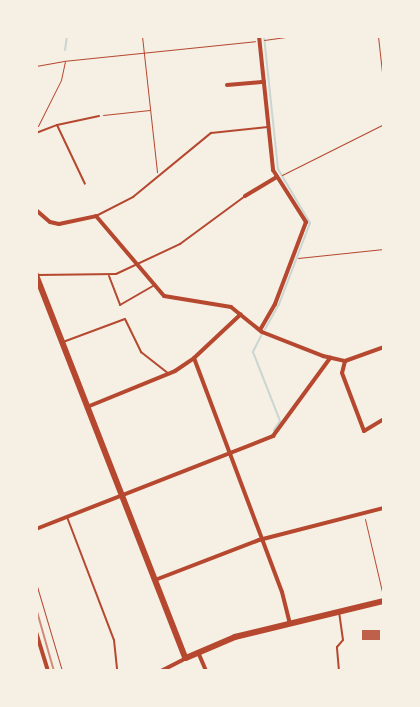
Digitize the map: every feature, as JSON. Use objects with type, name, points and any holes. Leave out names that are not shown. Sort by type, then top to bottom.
[{"type":"main road","points":[[36,275],[153,580],[186,658],[235,637],[384,600]]},
{"type":"street","points":[[260,38],[273,170],[306,222],[276,304],[260,330]]},
{"type":"street","points":[[227,85],[264,82]]},
{"type":"street","points":[[245,196],[277,177]]},
{"type":"street","points":[[36,210],[50,222],[59,224],[96,216],[154,285],[173,299],[231,307],[260,330],[294,347],[345,361],[384,347]]},
{"type":"street","points":[[87,406],[169,374],[194,358],[241,314]]},
{"type":"street","points":[[194,358],[263,539],[290,624]]},
{"type":"street","points":[[36,528],[273,436],[330,358]]},
{"type":"street","points":[[345,361],[342,373],[364,431],[384,419]]},
{"type":"street","points":[[153,580],[263,539],[384,508]]},
{"type":"street","points":[[36,632],[48,671]]},
{"type":"street","points":[[198,652],[206,671]]},
{"type":"street","points":[[161,671],[186,658]]},
{"type":"lane","points":[[38,132],[57,125],[99,116]]},
{"type":"lane","points":[[57,125],[85,184]]},
{"type":"lane","points":[[96,216],[133,197],[211,133],[268,127]]},
{"type":"lane","points":[[36,275],[109,276],[180,244],[245,196]]},
{"type":"lane","points":[[109,276],[120,305],[154,285]]},
{"type":"lane","points":[[62,342],[125,319],[141,352],[169,374]]},
{"type":"lane","points":[[67,517],[114,640],[116,671]]},
{"type":"lane","points":[[339,610],[343,640],[337,647],[339,671]]},
{"type":"path","points":[[142,36],[158,176]]},
{"type":"path","points":[[36,66],[65,60],[293,36]]},
{"type":"path","points":[[378,36],[384,90]]},
{"type":"path","points":[[38,132],[37,128],[61,80],[65,60]]},
{"type":"path","points":[[99,116],[150,110]]},
{"type":"path","points":[[277,177],[384,124]]},
{"type":"path","points":[[294,257],[384,249]]},
{"type":"path","points":[[364,513],[384,600]]},
{"type":"path","points":[[36,584],[62,671]]},
{"type":"building","points":[[362,630],[380,630],[380,640],[362,640]]},
{"type":"waterway","points":[[65,50],[67,36]]},
{"type":"waterway","points":[[264,36],[278,169],[310,223],[279,304],[265,329]]},
{"type":"waterway","points":[[261,336],[253,352],[280,421],[274,430]]},
{"type":"railway","points":[[36,608],[54,671]]}]
